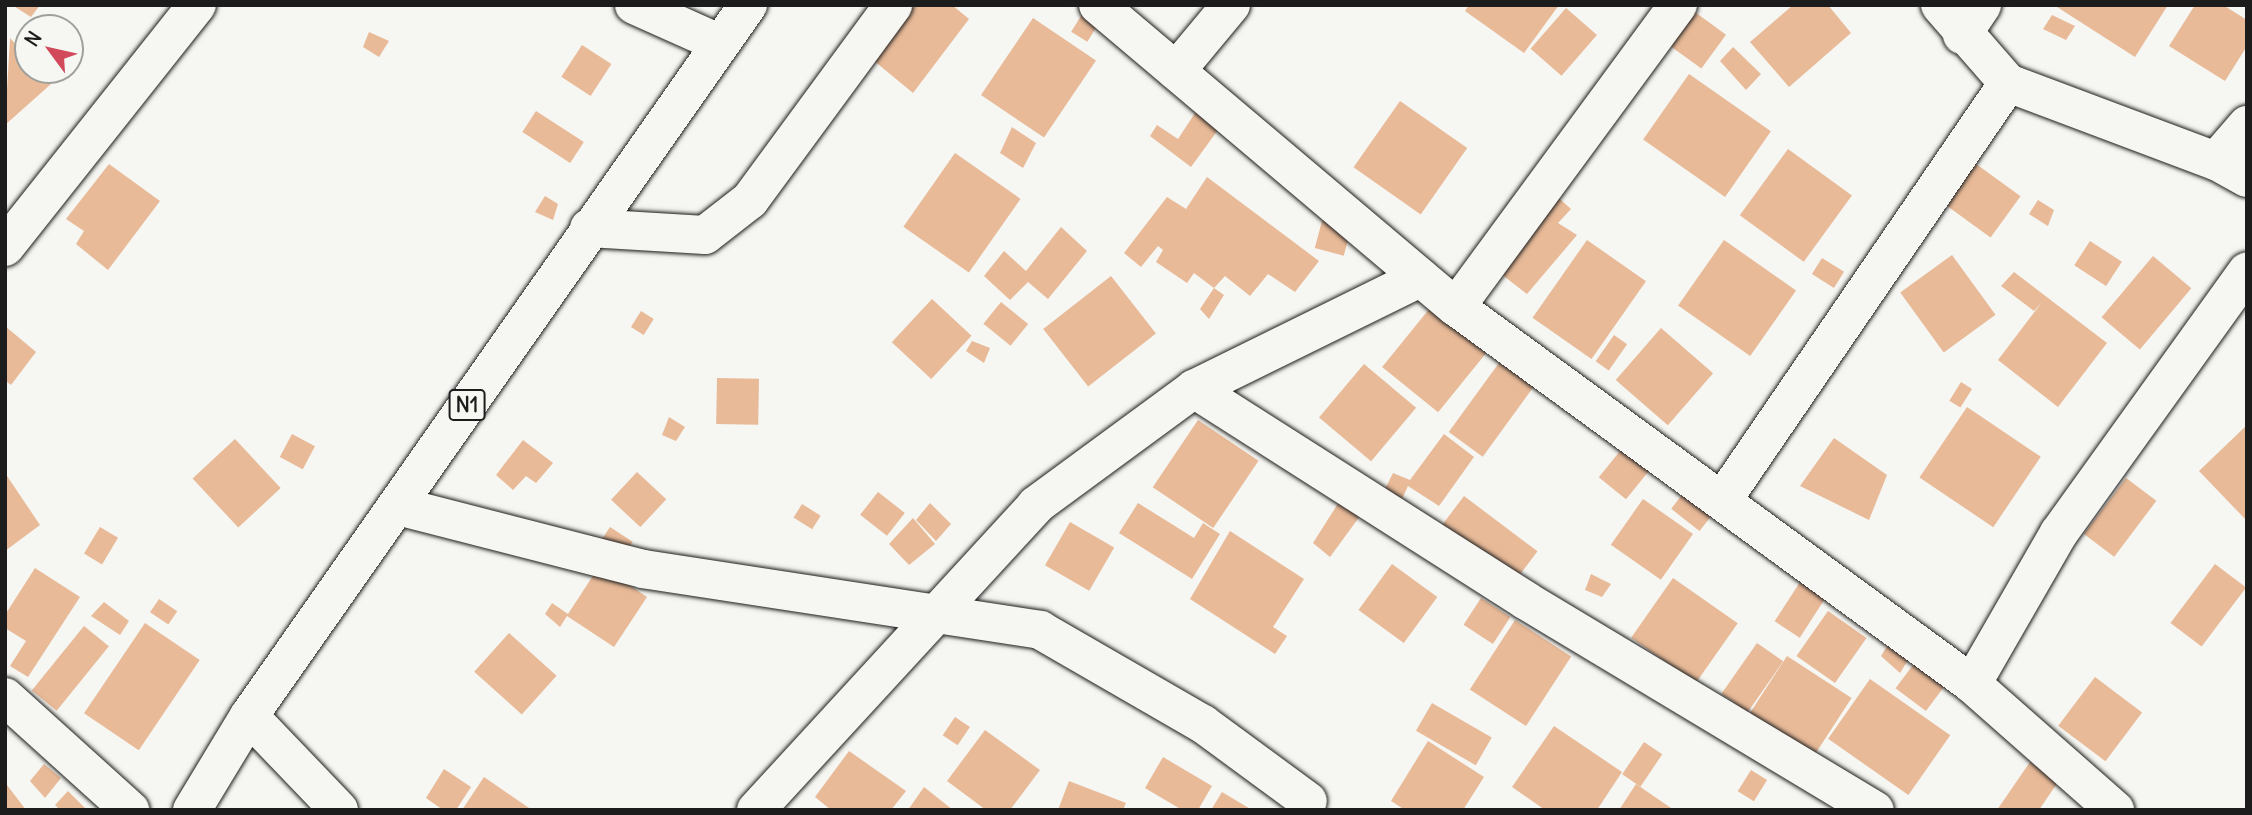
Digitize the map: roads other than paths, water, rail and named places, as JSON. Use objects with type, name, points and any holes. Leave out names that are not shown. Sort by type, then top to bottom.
[{"type":"main road","points":[[5,247],[197,5]]},
{"type":"main road","points":[[634,5],[719,43]]},
{"type":"main road","name":"N1","points":[[192,810],[249,716],[748,5]]},
{"type":"main road","points":[[589,228],[705,235],[750,200],[893,5]]},
{"type":"main road","points":[[1098,5],[1456,307],[1724,498],[1972,684],[2115,810]]},
{"type":"main road","points":[[1176,71],[1231,5]]},
{"type":"main road","points":[[1456,307],[1678,5]]},
{"type":"main road","points":[[1962,15],[2008,83],[2232,169],[2247,125]]},
{"type":"main road","points":[[1724,498],[2008,83]]},
{"type":"main road","points":[[1972,684],[2059,533],[2247,271]]},
{"type":"main road","points":[[756,810],[1036,505],[1194,389],[1420,278]]},
{"type":"main road","points":[[1194,389],[1525,600],[1875,810]]},
{"type":"main road","points":[[398,506],[643,569],[932,617],[1040,630],[1203,724],[1308,801]]},
{"type":"main road","points":[[5,697],[131,810]]},
{"type":"main road","points":[[249,716],[339,810]]}]
